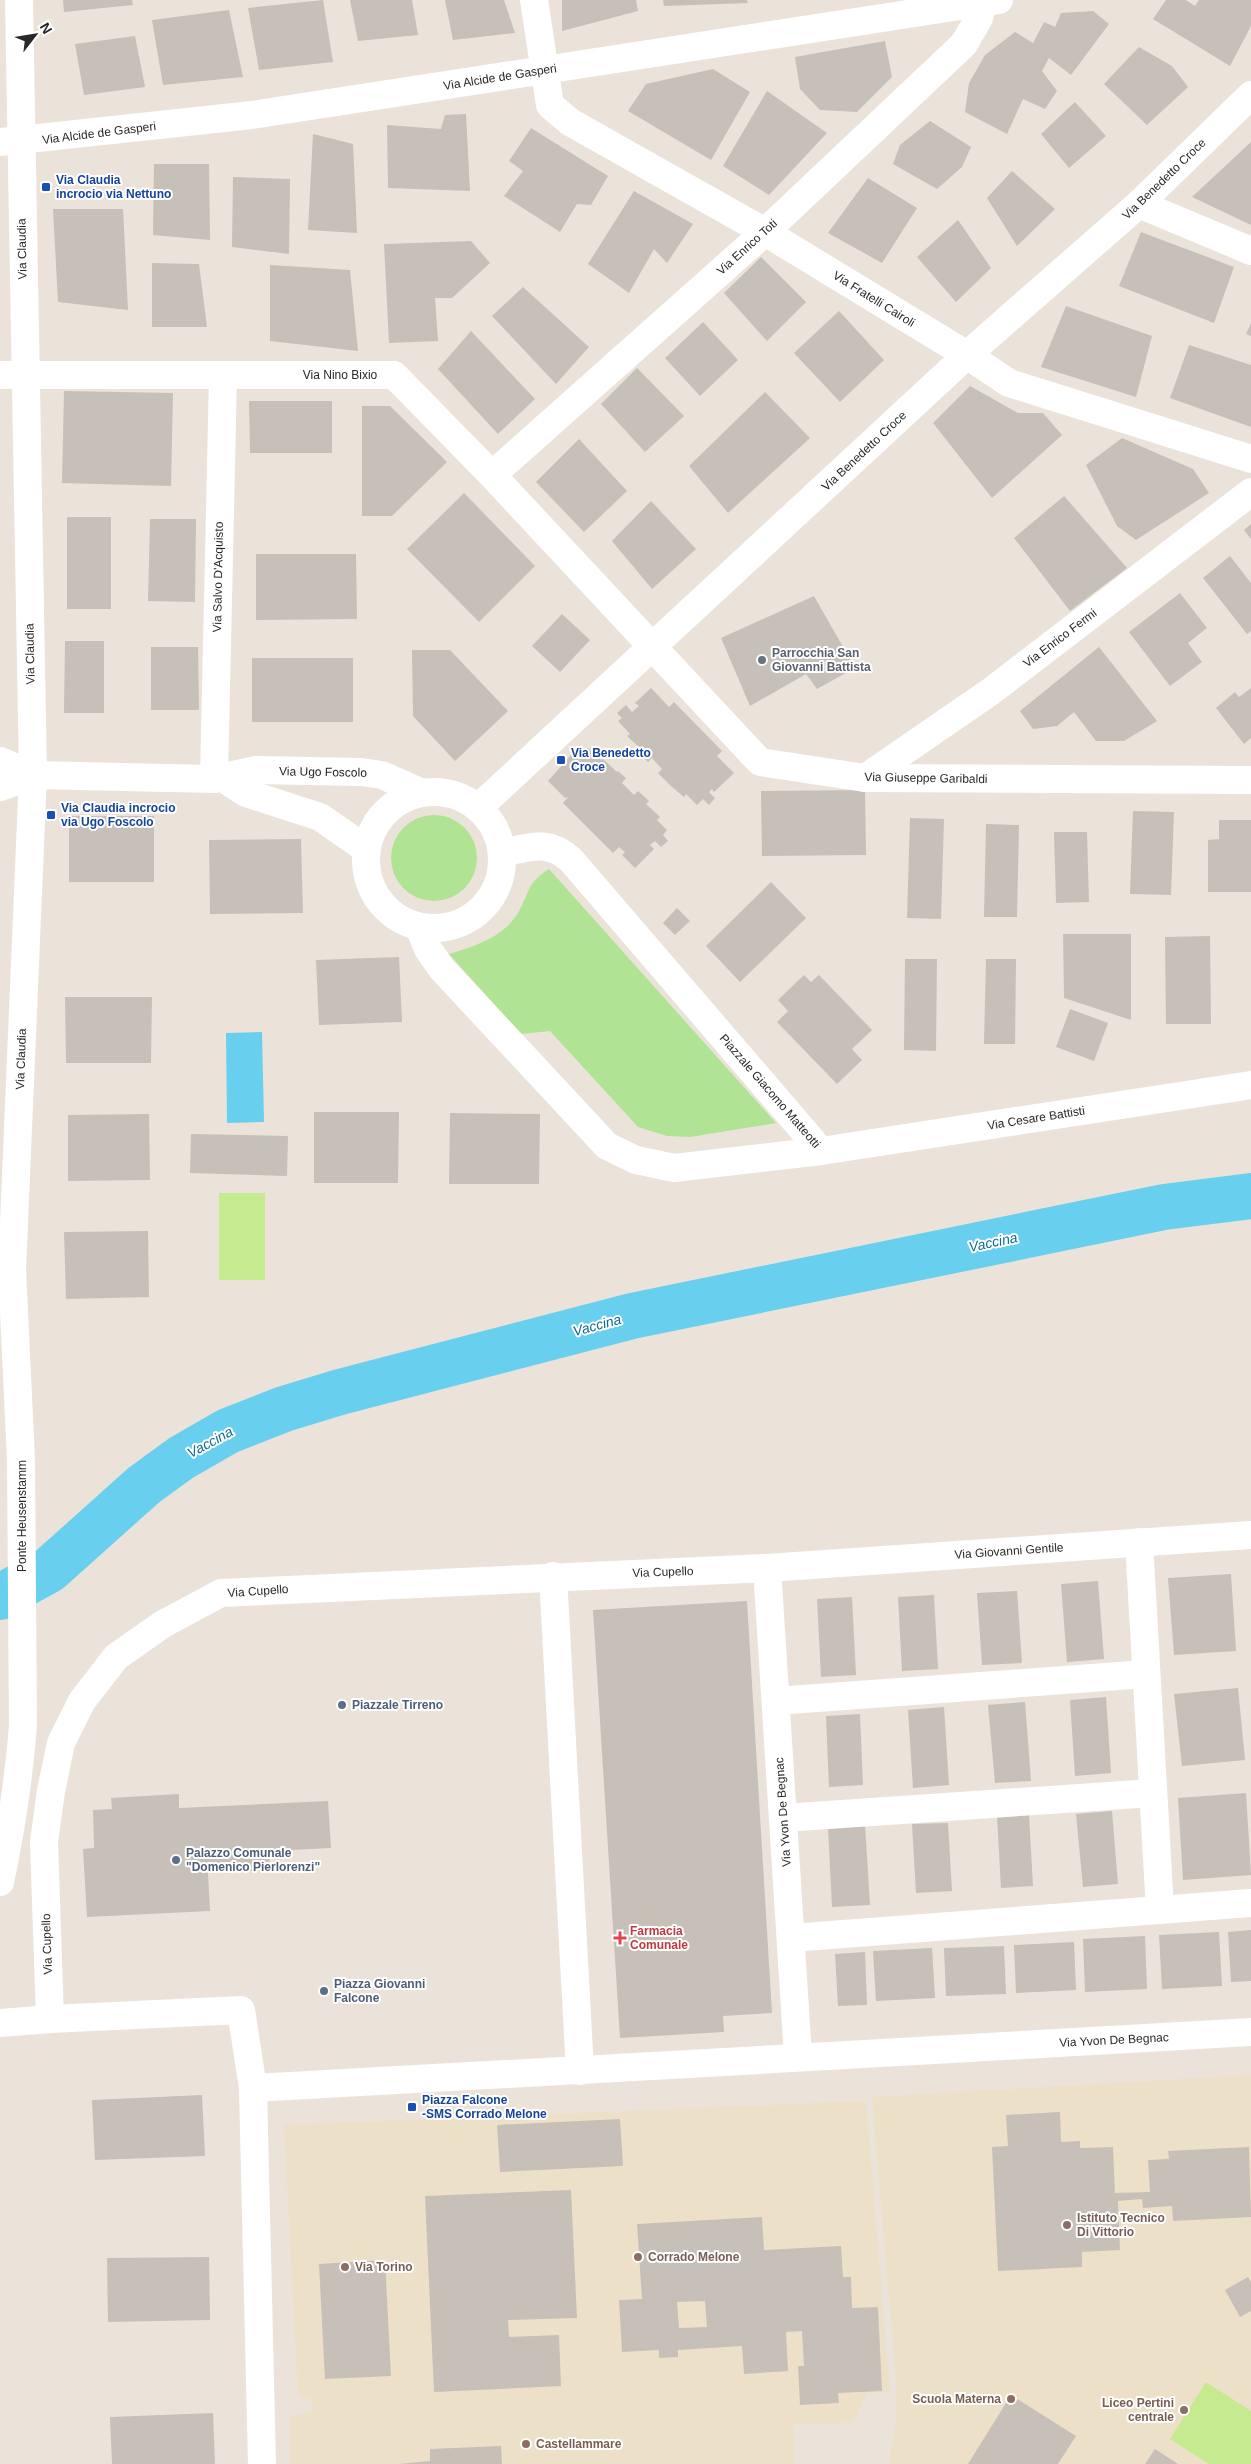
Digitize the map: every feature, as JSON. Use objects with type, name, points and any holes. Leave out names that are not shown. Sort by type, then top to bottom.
[{"type":"street","name":"Via Claudia","points":[[12,1270],[33,775],[12,375],[10,142],[19,0]]},
{"type":"street","name":"Via Fratelli Cairoli","points":[[534,0],[550,105],[570,122],[765,232],[967,355],[1009,383],[1251,459]]},
{"type":"street","name":"Via Alcide de Gasperi","points":[[10,142],[252,115],[991,1]]},
{"type":"street","name":"Via Enrico Toti","points":[[492,475],[765,232],[964,44],[991,1]]},
{"type":"street","name":"Via Benedetto Croce","points":[[478,808],[967,355],[1139,204],[1251,95]]},
{"type":"street","points":[[1139,204],[1251,251]]},
{"type":"street","name":"Via Nino Bixio","points":[[12,375],[394,375],[492,475],[652,648]]},
{"type":"street","name":"Via Salvo D'Acquisto","points":[[219,779],[223,376]]},
{"type":"street","name":"Via Enrico Fermi","points":[[865,778],[990,692],[1251,492]]},
{"type":"street","name":"Via Giuseppe Garibaldi","points":[[652,648],[760,762],[865,778],[1251,780]]},
{"type":"street","name":"Via Ugo Foscolo","points":[[0,761],[33,775]]},
{"type":"street","name":"Via Ugo Foscolo","points":[[0,787],[33,775],[219,779],[256,770],[361,772],[382,775],[420,792]]},
{"type":"street","points":[[219,779],[246,793],[320,817],[366,849]]},
{"type":"street","points":[[420,792],[440,792],[460,796],[478,808],[490,820],[498,836],[502,853],[501,875],[493,895],[480,911],[454,925],[440,928],[419,927],[399,920],[384,906],[372,890],[366,870],[366,849],[372,830],[384,812],[400,800],[420,792]]},
{"type":"street","name":"Piazzale Giacomo Matteotti","points":[[502,853],[542,845],[554,848],[571,860],[821,1151]]},
{"type":"street","name":"Piazzale Giacomo Matteotti","points":[[419,927],[428,949],[442,969],[607,1146],[636,1160],[674,1168],[821,1151]]},
{"type":"street","name":"Via Cesare Battisti","points":[[821,1151],[1251,1085]]},
{"type":"street","points":[[0,1235],[12,1270]]},
{"type":"street","name":"Ponte Heusenstamm","points":[[0,1882],[20,1762],[23,1725],[21,1460],[12,1270]]},
{"type":"street","name":"Via Giovanni Gentile","points":[[768,1568],[1251,1535]]},
{"type":"street","points":[[1139,1542],[1160,1910]]},
{"type":"street","name":"Via Cupello","points":[[50,2018],[44,1842],[51,1791],[61,1743],[82,1701],[116,1656],[163,1624],[221,1593],[553,1576],[768,1568]]},
{"type":"street","name":"Via Yvon De Begnac","points":[[768,1568],[798,2056]]},
{"type":"street","points":[[253,2088],[580,2071],[553,1576]]},
{"type":"street","points":[[776,1701],[1146,1674]]},
{"type":"street","points":[[783,1818],[1153,1793]]},
{"type":"street","points":[[790,1938],[1251,1903]]},
{"type":"street","points":[[0,2023],[50,2018],[241,2010],[253,2088],[262,2464]]},
{"type":"street","name":"Via Yvon De Begnac","points":[[580,2071],[798,2056],[1251,2032]]},
{"type":"shaded area","name":"Istituto Tecnico Di Vittorio","points":[[1251,2075],[1251,2464],[889,2464],[896,2420],[896,2378],[872,2097]]},
{"type":"shaded area","name":"Corrado Melone","points":[[866,2101],[890,2392],[867,2393],[853,2423],[793,2424],[794,2464],[290,2464],[290,2417],[313,2411],[312,2400],[298,2396],[284,2125]]},
{"type":"green space","points":[[434,815],[450,818],[458,822],[470,834],[474,842],[477,858],[474,874],[470,882],[458,894],[450,898],[434,901],[418,898],[410,894],[398,882],[394,874],[391,858],[394,842],[398,834],[410,822],[418,818]]},
{"type":"green space","points":[[549,869],[776,1123],[690,1137],[667,1136],[638,1127],[550,1031],[521,1034],[449,954],[479,944],[506,928],[519,911],[530,887],[537,878]]},
{"type":"green space","points":[[219,1193],[265,1193],[265,1280],[219,1280]]},
{"type":"green space","points":[[1206,2382],[1251,2411],[1251,2464],[1209,2464],[1170,2439]]},
{"type":"water","points":[[262,1032],[264,1122],[227,1123],[226,1033]]},
{"type":"building","points":[[63,0],[132,0],[133,5],[64,12]]},
{"type":"building","points":[[323,0],[333,62],[259,70],[248,8]]},
{"type":"building","points":[[350,0],[412,0],[418,35],[358,41]]},
{"type":"building","points":[[445,0],[504,0],[515,33],[453,40]]},
{"type":"building","points":[[562,0],[636,0],[638,11],[562,31]]},
{"type":"building","points":[[663,0],[747,0],[748,3],[664,6]]},
{"type":"building","points":[[1166,0],[1186,0],[1195,6],[1199,0],[1251,0],[1251,26],[1230,66],[1153,19]]},
{"type":"building","points":[[229,10],[243,77],[163,85],[152,20]]},
{"type":"building","points":[[1093,11],[1109,24],[1071,75],[1049,58],[1042,71],[1057,91],[1045,109],[1023,99],[1007,134],[965,112],[969,83],[985,55],[1015,32],[1033,43],[1044,22],[1055,27],[1061,13]]},
{"type":"building","points":[[135,36],[145,87],[84,95],[75,44]]},
{"type":"building","points":[[885,41],[892,77],[857,112],[820,110],[800,89],[795,57]]},
{"type":"building","points":[[1139,47],[1172,66],[1188,87],[1147,125],[1104,84]]},
{"type":"building","points":[[713,69],[750,92],[711,160],[628,111],[646,84]]},
{"type":"building","points":[[767,91],[827,133],[769,195],[723,166]]},
{"type":"building","points":[[1075,102],[1106,136],[1069,168],[1041,134]]},
{"type":"building","points":[[466,114],[470,191],[388,188],[387,125],[441,129],[445,115]]},
{"type":"building","points":[[930,121],[971,147],[962,167],[937,189],[893,164],[900,145]]},
{"type":"building","points":[[531,128],[608,176],[591,205],[577,204],[560,232],[504,196],[523,171],[509,161]]},
{"type":"building","points":[[313,134],[353,144],[357,233],[308,230]]},
{"type":"building","points":[[1251,142],[1251,225],[1192,197]]},
{"type":"building","points":[[154,164],[209,164],[210,240],[153,235]]},
{"type":"building","points":[[1012,171],[1055,209],[1017,246],[987,198]]},
{"type":"building","points":[[233,177],[290,179],[289,254],[232,247]]},
{"type":"building","points":[[868,178],[917,208],[882,263],[828,233]]},
{"type":"building","points":[[634,191],[693,224],[667,263],[654,249],[629,293],[588,264]]},
{"type":"building","points":[[53,209],[123,209],[128,310],[58,302]]},
{"type":"building","points":[[958,220],[991,268],[956,302],[917,257]]},
{"type":"building","points":[[1141,232],[1234,267],[1214,323],[1119,286]]},
{"type":"building","points":[[471,241],[490,263],[452,298],[435,298],[438,341],[389,343],[384,244]]},
{"type":"building","points":[[761,257],[806,302],[767,341],[724,293]]},
{"type":"building","points":[[152,263],[199,264],[207,327],[152,327]]},
{"type":"building","points":[[270,265],[350,270],[358,351],[270,341]]},
{"type":"building","points":[[523,287],[589,347],[556,384],[492,316]]},
{"type":"building","points":[[1066,306],[1152,336],[1136,397],[1041,367]]},
{"type":"building","points":[[839,311],[884,360],[840,402],[794,353]]},
{"type":"building","points":[[703,322],[738,360],[700,396],[665,358]]},
{"type":"building","points":[[1251,323],[1251,336],[1246,334]]},
{"type":"building","points":[[471,331],[535,399],[498,434],[438,369]]},
{"type":"building","points":[[1189,345],[1251,365],[1251,427],[1170,398]]},
{"type":"building","points":[[637,368],[684,416],[645,452],[601,404]]},
{"type":"building","points":[[970,386],[1018,413],[1043,413],[1062,435],[992,498],[933,423]]},
{"type":"building","points":[[64,391],[173,393],[171,486],[62,483]]},
{"type":"building","points":[[765,392],[810,438],[728,513],[689,466]]},
{"type":"building","points":[[249,401],[332,401],[332,453],[250,453]]},
{"type":"building","points":[[362,406],[390,406],[447,462],[392,516],[362,516]]},
{"type":"building","points":[[1122,438],[1193,469],[1209,493],[1136,540],[1117,526],[1086,465]]},
{"type":"building","points":[[579,439],[627,491],[584,532],[536,482]]},
{"type":"building","points":[[464,493],[535,566],[479,622],[407,549]]},
{"type":"building","points":[[1064,496],[1127,568],[1070,611],[1014,538]]},
{"type":"building","points":[[651,501],[696,549],[652,589],[612,541]]},
{"type":"building","points":[[67,517],[111,517],[111,609],[67,609]]},
{"type":"building","points":[[150,519],[196,519],[195,602],[148,601]]},
{"type":"building","points":[[1251,524],[1251,539],[1244,530]]},
{"type":"building","points":[[256,554],[356,554],[357,619],[256,620]]},
{"type":"building","points":[[1230,556],[1251,583],[1251,631],[1247,634],[1203,578]]},
{"type":"building","points":[[1180,593],[1207,628],[1188,643],[1202,662],[1170,686],[1129,632]]},
{"type":"building","points":[[814,596],[855,668],[817,689],[806,674],[750,706],[721,638]]},
{"type":"building","points":[[562,614],[590,640],[560,672],[532,646]]},
{"type":"building","points":[[65,641],[104,641],[104,713],[64,713]]},
{"type":"building","points":[[151,647],[198,647],[199,710],[151,710]]},
{"type":"building","points":[[1099,647],[1157,721],[1124,741],[1096,741],[1074,712],[1057,726],[1033,729],[1020,711]]},
{"type":"building","points":[[412,650],[450,650],[508,711],[455,761],[413,716]]},
{"type":"building","points":[[252,658],[353,658],[353,722],[252,722]]},
{"type":"building","points":[[651,688],[669,707],[674,702],[722,751],[717,756],[734,773],[714,792],[712,789],[709,792],[715,798],[709,805],[703,799],[697,805],[686,794],[684,797],[671,786],[658,773],[662,769],[652,758],[648,762],[636,750],[639,747],[627,736],[630,734],[618,721],[622,718],[617,713],[626,705],[632,712],[639,706],[635,703]]},
{"type":"building","points":[[1251,688],[1251,738],[1244,744],[1216,708],[1235,692],[1239,697]]},
{"type":"building","points":[[579,746],[584,752],[588,748],[626,778],[622,783],[634,795],[638,791],[649,801],[646,804],[660,817],[657,820],[667,830],[663,835],[668,841],[661,847],[655,841],[650,845],[654,849],[635,868],[622,855],[625,852],[619,847],[613,853],[563,803],[568,797],[565,798],[548,781]]},
{"type":"building","points":[[865,790],[866,855],[762,856],[761,791]]},
{"type":"building","points":[[1133,811],[1174,812],[1171,895],[1130,894]]},
{"type":"building","points":[[69,816],[154,816],[154,882],[69,882]]},
{"type":"building","points":[[910,818],[944,819],[941,919],[907,918]]},
{"type":"building","points":[[1219,820],[1251,820],[1251,892],[1208,892],[1208,840],[1219,839]]},
{"type":"building","points":[[986,824],[1019,825],[1017,917],[984,917]]},
{"type":"building","points":[[1054,832],[1087,832],[1089,902],[1056,903]]},
{"type":"building","points":[[301,839],[303,913],[210,914],[209,840]]},
{"type":"building","points":[[771,882],[806,918],[740,982],[706,946]]},
{"type":"building","points":[[677,908],[690,921],[675,935],[663,923]]},
{"type":"building","points":[[1063,934],[1131,934],[1131,1020],[1064,998]]},
{"type":"building","points":[[1210,936],[1211,1024],[1166,1024],[1165,937]]},
{"type":"building","points":[[399,957],[402,1022],[319,1025],[316,960]]},
{"type":"building","points":[[905,959],[937,959],[936,1051],[904,1050]]},
{"type":"building","points":[[986,959],[1016,959],[1015,1044],[984,1044]]},
{"type":"building","points":[[804,975],[811,982],[819,975],[872,1030],[852,1049],[862,1060],[837,1084],[777,1022],[788,1011],[778,1000]]},
{"type":"building","points":[[65,997],[152,997],[151,1063],[66,1063]]},
{"type":"building","points":[[1070,1009],[1108,1023],[1094,1061],[1056,1047]]},
{"type":"building","points":[[314,1112],[399,1112],[398,1183],[314,1183]]},
{"type":"building","points":[[450,1113],[540,1114],[539,1184],[449,1184]]},
{"type":"building","points":[[149,1114],[150,1180],[68,1181],[68,1115]]},
{"type":"building","points":[[191,1134],[288,1136],[287,1176],[190,1173]]},
{"type":"building","points":[[148,1231],[149,1297],[66,1299],[64,1232]]},
{"type":"building","points":[[1231,1574],[1236,1651],[1174,1655],[1168,1578]]},
{"type":"building","points":[[1098,1581],[1104,1659],[1067,1662],[1061,1584]]},
{"type":"building","points":[[1017,1591],[1022,1663],[982,1665],[977,1593]]},
{"type":"building","points":[[934,1595],[938,1669],[902,1671],[898,1597]]},
{"type":"building","points":[[852,1597],[856,1675],[821,1677],[817,1599]]},
{"type":"building","points":[[747,1601],[772,2013],[723,2016],[724,2032],[620,2038],[593,1610]]},
{"type":"building","points":[[1238,1688],[1245,1760],[1182,1766],[1174,1694]]},
{"type":"building","points":[[1106,1697],[1111,1773],[1075,1776],[1070,1700]]},
{"type":"building","points":[[1025,1702],[1031,1781],[995,1783],[988,1705]]},
{"type":"building","points":[[944,1707],[949,1785],[913,1788],[908,1710]]},
{"type":"building","points":[[860,1714],[863,1785],[829,1787],[826,1716]]},
{"type":"building","points":[[1246,1793],[1251,1875],[1183,1880],[1178,1798]]},
{"type":"building","name":"Palazzo Comunale \"Domenico Pierlorenzi\"","points":[[179,1794],[179,1808],[328,1801],[331,1848],[269,1851],[270,1870],[208,1873],[210,1911],[87,1917],[83,1849],[94,1848],[93,1810],[112,1809],[111,1798]]},
{"type":"building","points":[[1112,1811],[1118,1884],[1083,1887],[1076,1814]]},
{"type":"building","points":[[1029,1815],[1033,1886],[1001,1888],[997,1816]]},
{"type":"building","points":[[948,1823],[952,1891],[916,1893],[912,1824]]},
{"type":"building","points":[[865,1825],[870,1905],[832,1907],[828,1827]]},
{"type":"building","points":[[1251,1930],[1251,1981],[1231,1982],[1228,1932]]},
{"type":"building","points":[[1219,1932],[1222,1986],[1162,1989],[1159,1935]]},
{"type":"building","points":[[1145,1936],[1147,1989],[1085,1992],[1083,1939]]},
{"type":"building","points":[[1074,1942],[1076,1990],[1016,1993],[1014,1945]]},
{"type":"building","points":[[1004,1946],[1006,1994],[946,1996],[944,1948]]},
{"type":"building","points":[[932,1948],[935,1998],[876,2001],[873,1951]]},
{"type":"building","points":[[865,1952],[867,2005],[838,2006],[835,1954]]},
{"type":"building","points":[[202,2095],[205,2156],[95,2160],[92,2100]]},
{"type":"building","points":[[1060,2112],[1061,2142],[1080,2141],[1080,2148],[1113,2147],[1115,2193],[1150,2192],[1148,2160],[1169,2159],[1168,2151],[1249,2147],[1251,2217],[1173,2221],[1172,2206],[1143,2208],[1142,2199],[1118,2201],[1120,2250],[1082,2252],[1082,2267],[998,2271],[992,2147],[1008,2146],[1006,2115]]},
{"type":"building","points":[[620,2119],[623,2166],[500,2172],[497,2125]]},
{"type":"building","points":[[571,2190],[577,2318],[508,2320],[509,2337],[559,2335],[561,2386],[434,2392],[425,2196]]},
{"type":"building","points":[[762,2217],[764,2250],[841,2246],[843,2277],[851,2277],[852,2308],[878,2307],[882,2391],[838,2393],[839,2403],[800,2405],[798,2366],[804,2366],[802,2331],[786,2332],[788,2371],[744,2374],[742,2346],[678,2350],[678,2357],[659,2358],[659,2350],[622,2352],[619,2300],[642,2299],[637,2224]],"holes":[[[705,2301],[707,2327],[679,2328],[677,2302]]]},
{"type":"building","points":[[209,2257],[210,2320],[108,2322],[107,2258]]},
{"type":"building","points":[[385,2260],[391,2376],[325,2379],[319,2264]]},
{"type":"building","points":[[1248,2277],[1251,2282],[1251,2311],[1240,2317],[1225,2290]]},
{"type":"building","points":[[1011,2395],[1076,2436],[1058,2464],[968,2464]]},
{"type":"building","points":[[213,2413],[215,2464],[112,2464],[110,2417]]},
{"type":"building","points":[[501,2446],[502,2464],[399,2464],[430,2461],[430,2449]]},
{"type":"building","points":[[1155,2449],[1178,2464],[1145,2464]]},
{"type":"waterway","name":"Vaccina","points":[[0,1597],[49,1570],[144,1485],[181,1458],[228,1431],[284,1409],[340,1392],[632,1316],[1164,1207],[1251,1196]]},
{"type":"place","name":"Via Claudia incrocio via Nettuno","points":[[46,187]]},
{"type":"place","name":"Parrocchia San Giovanni Battista","points":[[762,660]]},
{"type":"place","name":"Via Benedetto Croce","points":[[561,760]]},
{"type":"place","name":"Via Claudia incrocio via Ugo Foscolo","points":[[51,815]]},
{"type":"place","name":"Piazzale Tirreno","points":[[342,1705]]},
{"type":"place","name":"Palazzo Comunale \"Domenico Pierlorenzi\"","points":[[176,1860]]},
{"type":"place","name":"Farmacia Comunale","points":[[620,1938]]},
{"type":"place","name":"Piazza Giovanni Falcone","points":[[324,1991]]},
{"type":"place","name":"Piazza Falcone -SMS Corrado Melone","points":[[412,2107]]},
{"type":"place","name":"Istituto Tecnico Di Vittorio","points":[[1067,2225]]},
{"type":"place","name":"Corrado Melone","points":[[638,2257]]},
{"type":"place","name":"Via Torino","points":[[345,2267]]},
{"type":"place","name":"Scuola Materna","points":[[1011,2399]]},
{"type":"place","name":"Liceo Pertini centrale","points":[[1184,2410]]},
{"type":"place","name":"Castellammare","points":[[526,2444]]}]
